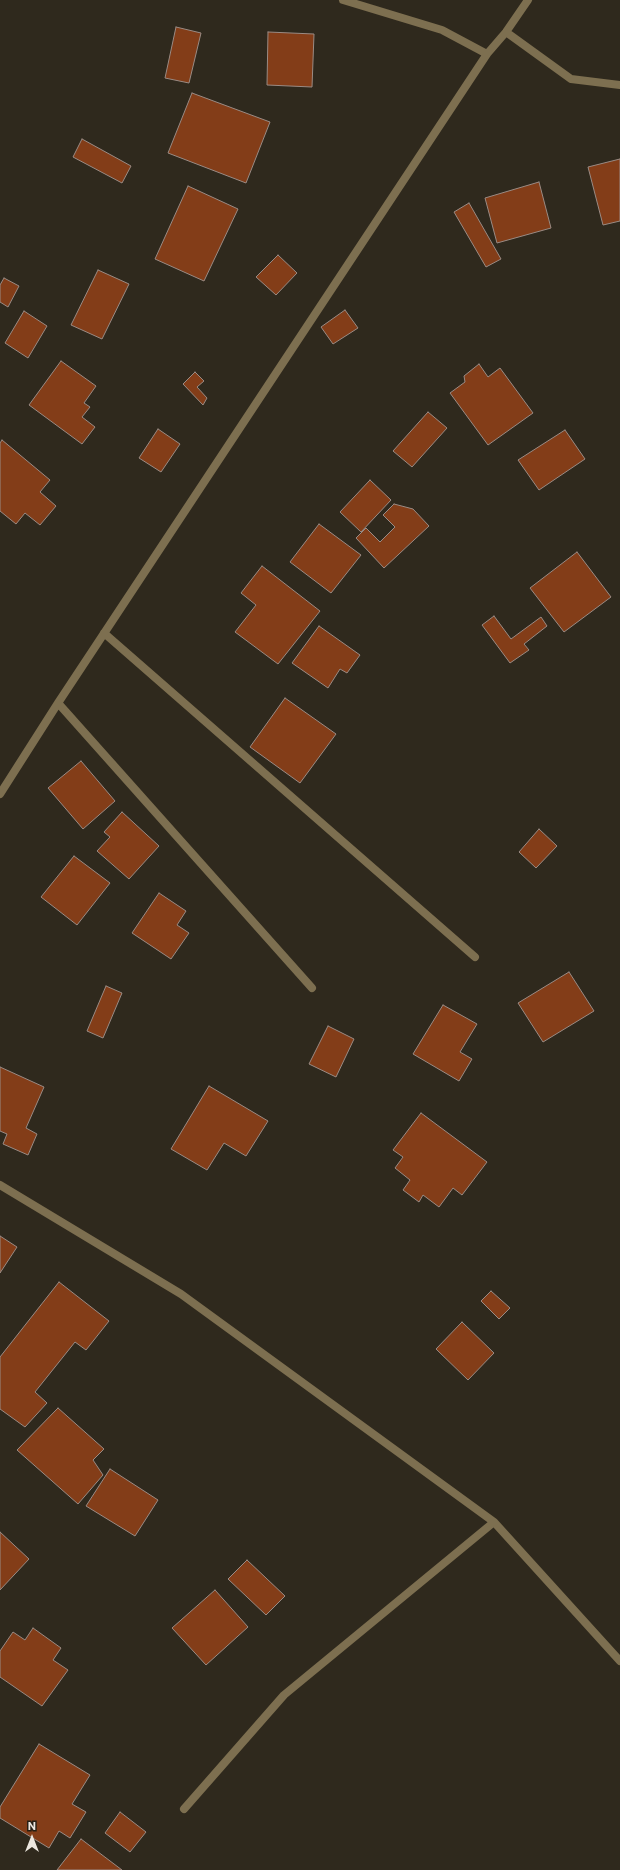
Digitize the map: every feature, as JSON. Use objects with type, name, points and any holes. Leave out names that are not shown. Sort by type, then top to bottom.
[{"type":"street","points":[[343,0],[442,30],[487,54]]},
{"type":"street","points":[[0,794],[104,633],[487,54],[506,32],[528,0]]},
{"type":"street","points":[[506,32],[571,79],[620,85]]},
{"type":"street","points":[[104,633],[475,958]]},
{"type":"street","points":[[58,703],[312,988]]},
{"type":"street","points":[[0,1185],[181,1294],[494,1522],[620,1661]]},
{"type":"street","points":[[184,1809],[284,1695],[494,1522]]},
{"type":"building","points":[[176,27],[201,33],[189,83],[165,78]]},
{"type":"building","points":[[268,32],[314,34],[312,87],[267,85]]},
{"type":"building","points":[[192,93],[270,122],[246,183],[168,153]]},
{"type":"building","points":[[82,139],[131,166],[122,183],[73,157]]},
{"type":"building","points":[[620,159],[620,221],[603,225],[588,167]]},
{"type":"building","points":[[539,182],[551,228],[497,243],[485,198]]},
{"type":"building","points":[[188,186],[238,209],[204,281],[155,259]]},
{"type":"building","points":[[469,203],[501,259],[486,267],[454,212]]},
{"type":"building","points":[[278,255],[297,273],[276,295],[256,277]]},
{"type":"building","points":[[98,270],[129,284],[102,339],[71,325]]},
{"type":"building","points":[[4,278],[19,286],[8,307],[0,302],[0,285]]},
{"type":"building","points":[[345,310],[358,328],[333,344],[321,327]]},
{"type":"building","points":[[24,311],[47,326],[28,358],[5,343]]},
{"type":"building","points":[[61,361],[96,386],[84,403],[90,407],[82,417],[95,427],[82,444],[29,405]]},
{"type":"building","points":[[479,364],[488,377],[500,368],[533,413],[488,445],[450,393],[465,382],[464,376]]},
{"type":"building","points":[[195,372],[204,381],[197,387],[207,398],[203,405],[183,384]]},
{"type":"building","points":[[428,412],[447,428],[412,467],[393,451]]},
{"type":"building","points":[[158,429],[180,444],[161,472],[139,458]]},
{"type":"building","points":[[565,430],[585,459],[539,490],[518,460]]},
{"type":"building","points":[[2,440],[50,480],[40,492],[56,506],[40,525],[25,513],[16,524],[0,511],[0,443]]},
{"type":"building","points":[[370,480],[391,500],[361,532],[340,512]]},
{"type":"building","points":[[394,504],[413,509],[429,526],[384,568],[356,538],[366,528],[380,542],[395,527],[383,515]]},
{"type":"building","points":[[319,524],[361,555],[331,593],[290,562]]},
{"type":"building","points":[[577,552],[611,597],[564,632],[530,588]]},
{"type":"building","points":[[262,566],[320,611],[278,664],[235,632],[256,605],[241,593]]},
{"type":"building","points":[[494,616],[511,639],[541,617],[547,626],[524,644],[529,650],[510,663],[482,625]]},
{"type":"building","points":[[319,626],[360,655],[347,673],[340,669],[328,688],[292,663]]},
{"type":"building","points":[[285,698],[336,734],[300,783],[250,747]]},
{"type":"building","points":[[81,761],[115,801],[83,829],[48,788]]},
{"type":"building","points":[[122,812],[159,846],[129,879],[97,851],[110,837],[104,832]]},
{"type":"building","points":[[539,829],[557,846],[536,868],[519,852]]},
{"type":"building","points":[[74,856],[110,883],[77,925],[41,897]]},
{"type":"building","points":[[159,893],[186,911],[177,925],[189,933],[171,959],[132,933]]},
{"type":"building","points":[[569,972],[594,1011],[543,1042],[518,1003]]},
{"type":"building","points":[[106,986],[122,993],[103,1038],[87,1031]]},
{"type":"building","points":[[443,1005],[477,1024],[460,1052],[472,1059],[459,1081],[413,1054]]},
{"type":"building","points":[[328,1026],[354,1039],[336,1077],[309,1064]]},
{"type":"building","points":[[0,1067],[44,1087],[26,1128],[37,1134],[28,1155],[3,1144],[7,1134],[0,1131]]},
{"type":"building","points":[[209,1086],[268,1121],[246,1156],[224,1143],[207,1170],[171,1149]]},
{"type":"building","points":[[421,1113],[487,1162],[462,1195],[453,1188],[439,1207],[423,1195],[419,1202],[403,1190],[410,1180],[395,1168],[403,1157],[393,1150]]},
{"type":"building","points":[[0,1236],[17,1247],[0,1273]]},
{"type":"building","points":[[59,1282],[109,1321],[86,1350],[75,1342],[35,1392],[47,1403],[25,1427],[0,1409],[0,1357]]},
{"type":"building","points":[[491,1291],[510,1308],[499,1319],[481,1301]]},
{"type":"building","points":[[462,1322],[494,1353],[468,1380],[436,1349]]},
{"type":"building","points":[[58,1408],[104,1449],[93,1460],[103,1475],[78,1504],[17,1450]]},
{"type":"building","points":[[110,1469],[158,1500],[135,1536],[86,1506]]},
{"type":"building","points":[[0,1532],[29,1559],[0,1590]]},
{"type":"building","points":[[247,1560],[285,1596],[266,1615],[228,1579]]},
{"type":"building","points":[[215,1590],[248,1627],[206,1665],[172,1628]]},
{"type":"building","points":[[33,1628],[61,1648],[53,1660],[68,1670],[42,1706],[0,1677],[0,1651],[13,1632],[25,1640]]},
{"type":"building","points":[[39,1744],[90,1775],[72,1804],[86,1812],[70,1838],[59,1831],[49,1848],[0,1818],[0,1807]]},
{"type":"building","points":[[120,1812],[146,1832],[130,1852],[105,1833]]},
{"type":"building","points":[[81,1839],[122,1870],[57,1870]]}]
